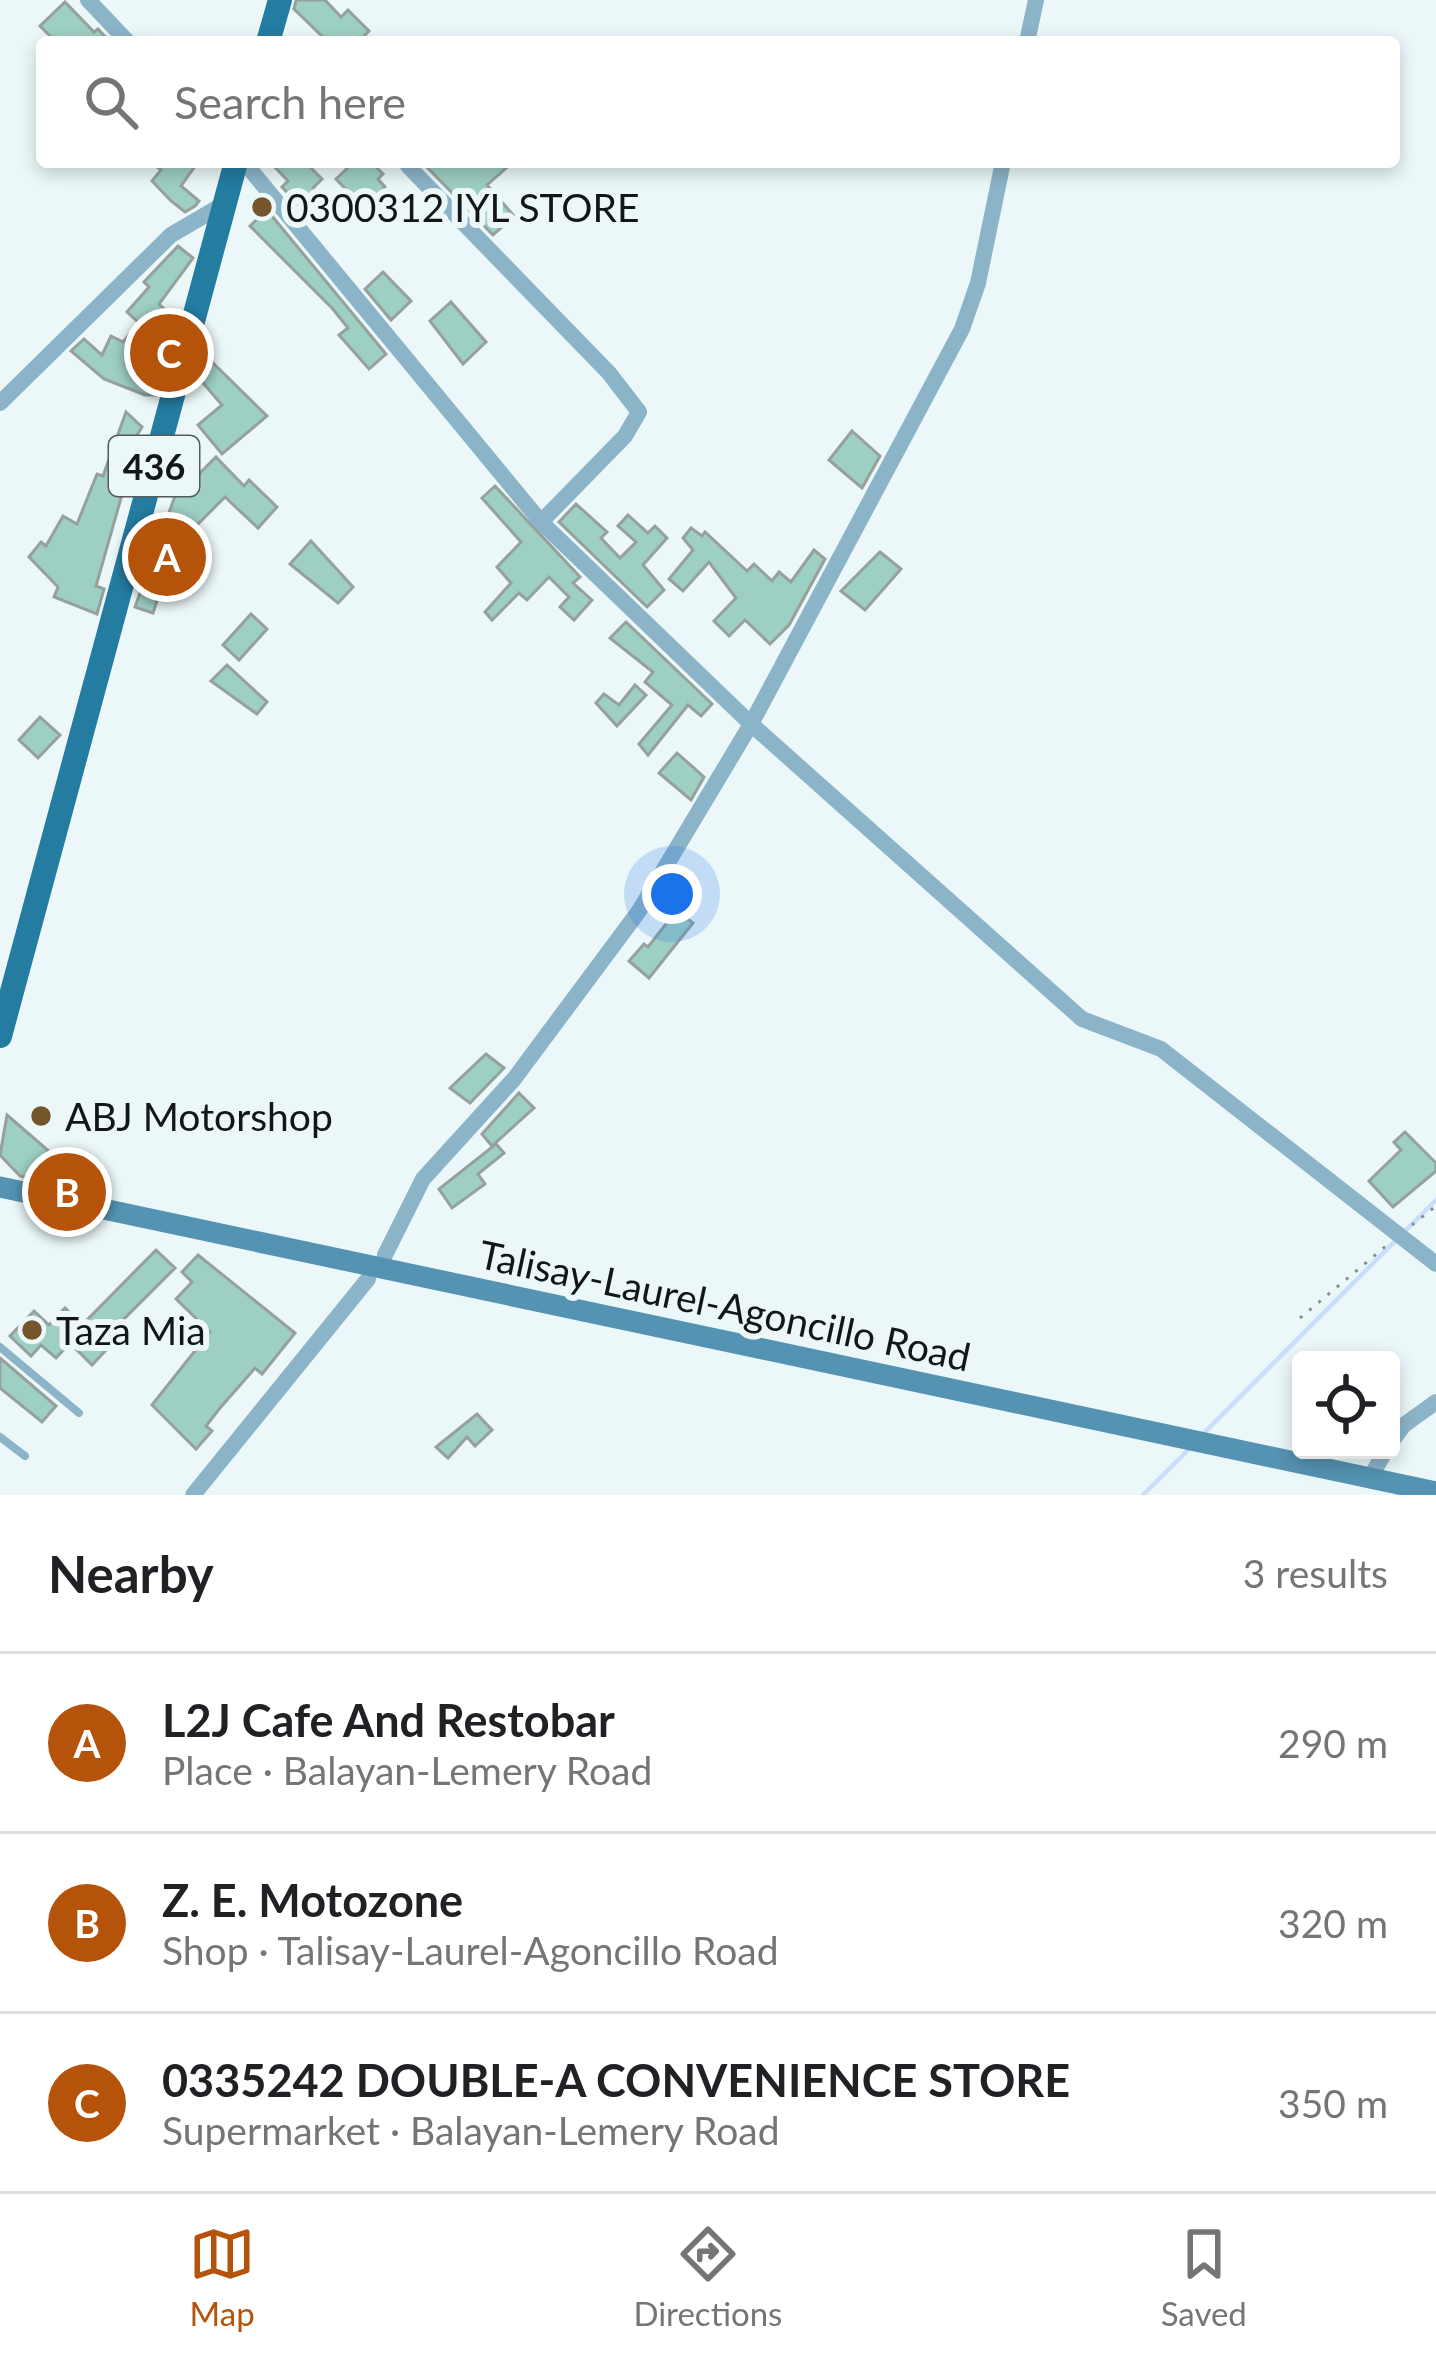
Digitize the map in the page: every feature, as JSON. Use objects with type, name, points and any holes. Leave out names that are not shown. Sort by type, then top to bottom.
[{"type":"main road","points":[[270,36],[280,0]]},
{"type":"main road","name":"436","points":[[0,1036],[224,204],[238,168]]},
{"type":"main road","name":"Talisay-Laurel-Agoncillo Road","points":[[0,1187],[1436,1492]]},
{"type":"street","points":[[88,0],[122,36]]},
{"type":"street","points":[[1029,36],[1036,0]]},
{"type":"street","points":[[245,168],[541,522],[751,724],[1082,1019],[1161,1049],[1436,1264]]},
{"type":"street","points":[[410,168],[621,386],[639,412],[625,436],[541,522]]},
{"type":"street","points":[[385,1255],[422,1178],[514,1079],[639,911],[751,724],[962,329],[978,283],[1002,168]]},
{"type":"street","points":[[0,403],[171,235],[224,204]]},
{"type":"street","points":[[193,1495],[368,1279]]},
{"type":"street","points":[[1400,1429],[1436,1402]]},
{"type":"street","points":[[1370,1478],[1381,1459]]},
{"type":"lane","points":[[0,1347],[79,1413]]},
{"type":"lane","points":[[0,1437],[25,1456]]},
{"type":"path","points":[[1300,1318],[1436,1206]]},
{"type":"building","points":[[296,0],[325,0],[341,17],[348,10],[369,31],[364,36],[322,36],[294,9]]},
{"type":"building","points":[[65,2],[94,32],[98,29],[104,36],[50,36],[40,26]]},
{"type":"building","points":[[194,168],[181,186],[199,201],[195,206],[185,212],[152,181],[161,170]]},
{"type":"building","points":[[276,168],[311,168],[322,179],[313,188],[322,197],[306,213],[282,187],[288,181]]},
{"type":"building","points":[[348,168],[377,168],[385,187],[373,200],[365,192],[356,200],[336,179]]},
{"type":"building","points":[[428,168],[506,168],[487,185],[514,216],[493,235]]},
{"type":"building","points":[[267,210],[386,354],[369,369],[339,335],[348,328],[332,308],[250,226]]},
{"type":"building","points":[[178,246],[193,258],[159,304],[174,318],[166,347],[149,332],[129,356],[157,367],[154,372],[161,375],[156,395],[145,395],[104,379],[71,351],[84,339],[102,355],[111,336],[123,342],[139,323],[127,312],[149,287],[144,282]]},
{"type":"building","points":[[383,272],[411,301],[391,320],[365,289]]},
{"type":"building","points":[[451,302],[486,342],[463,364],[430,321]]},
{"type":"building","points":[[212,362],[267,416],[222,454],[198,425],[222,405],[198,377]]},
{"type":"building","points":[[126,412],[142,427],[121,460],[128,462],[121,483],[125,484],[96,586],[104,589],[97,614],[54,597],[58,587],[29,557],[41,542],[46,546],[63,516],[77,524],[97,474],[103,476]]},
{"type":"building","points":[[852,431],[880,456],[862,488],[829,460]]},
{"type":"building","points":[[216,457],[244,486],[249,480],[277,507],[258,528],[225,497],[193,529],[173,575],[166,573],[153,613],[135,607],[175,496],[166,488],[185,469],[195,478]]},
{"type":"building","points":[[495,486],[580,577],[573,583],[592,600],[574,620],[560,607],[569,597],[549,577],[527,600],[519,593],[492,620],[485,612],[511,583],[497,567],[521,542],[482,498]]},
{"type":"building","points":[[576,504],[607,532],[601,538],[620,558],[636,542],[618,526],[628,515],[648,533],[655,526],[667,538],[643,565],[664,590],[647,607],[559,522]]},
{"type":"building","points":[[691,528],[702,536],[705,532],[747,571],[754,564],[772,581],[779,572],[791,582],[814,550],[825,559],[789,625],[770,644],[745,620],[729,636],[714,621],[736,598],[709,562],[683,591],[669,579],[693,550],[683,538]]},
{"type":"building","points":[[311,541],[353,587],[338,603],[290,564]]},
{"type":"building","points":[[880,552],[901,569],[865,610],[841,591]]},
{"type":"building","points":[[251,614],[267,629],[239,660],[223,645]]},
{"type":"building","points":[[626,622],[712,704],[701,716],[688,705],[648,755],[639,744],[672,705],[645,682],[653,672],[610,638]]},
{"type":"building","points":[[227,665],[267,702],[257,714],[211,681]]},
{"type":"building","points":[[635,685],[646,695],[617,726],[596,703],[604,694],[619,705]]},
{"type":"building","points":[[40,717],[60,735],[38,758],[19,740]]},
{"type":"building","points":[[677,753],[704,777],[691,800],[659,773]]},
{"type":"building","points":[[677,910],[693,923],[649,978],[629,961],[644,944],[648,947]]},
{"type":"building","points":[[486,1054],[504,1068],[470,1103],[450,1088]]},
{"type":"building","points":[[519,1093],[534,1108],[492,1146],[482,1134]]},
{"type":"building","points":[[7,1115],[94,1192],[20,1176],[0,1155]]},
{"type":"building","points":[[1405,1132],[1436,1163],[1436,1171],[1393,1207],[1369,1181],[1401,1150],[1394,1142]]},
{"type":"building","points":[[496,1144],[504,1153],[478,1174],[485,1184],[452,1208],[439,1189]]},
{"type":"building","points":[[156,1250],[175,1268],[100,1343],[107,1349],[92,1365],[70,1343],[56,1358],[41,1345],[31,1356],[10,1336],[34,1311],[49,1325],[65,1308],[82,1325]]},
{"type":"building","points":[[198,1255],[295,1333],[262,1374],[255,1368],[220,1408],[206,1426],[212,1431],[196,1449],[152,1405],[210,1332],[176,1299],[192,1282],[182,1272]]},
{"type":"building","points":[[0,1358],[56,1406],[42,1422],[0,1388]]},
{"type":"building","points":[[477,1414],[492,1430],[475,1446],[467,1437],[448,1458],[436,1447]]},
{"type":"waterway","points":[[1203,1434],[1436,1200]]},
{"type":"waterway","points":[[1143,1495],[1191,1447]]},
{"type":"place","name":"0300312 IYL STORE","points":[[262,207]]},
{"type":"place","name":"0335242 DOUBLE-A CONVENIENCE STORE","points":[[169,353]]},
{"type":"place","name":"L2J Cafe And Restobar","points":[[167,557]]},
{"type":"place","name":"ABJ Motorshop","points":[[41,1116]]},
{"type":"place","name":"Z. E. Motozone","points":[[67,1192]]},
{"type":"place","name":"Taza Mia","points":[[32,1330]]}]
